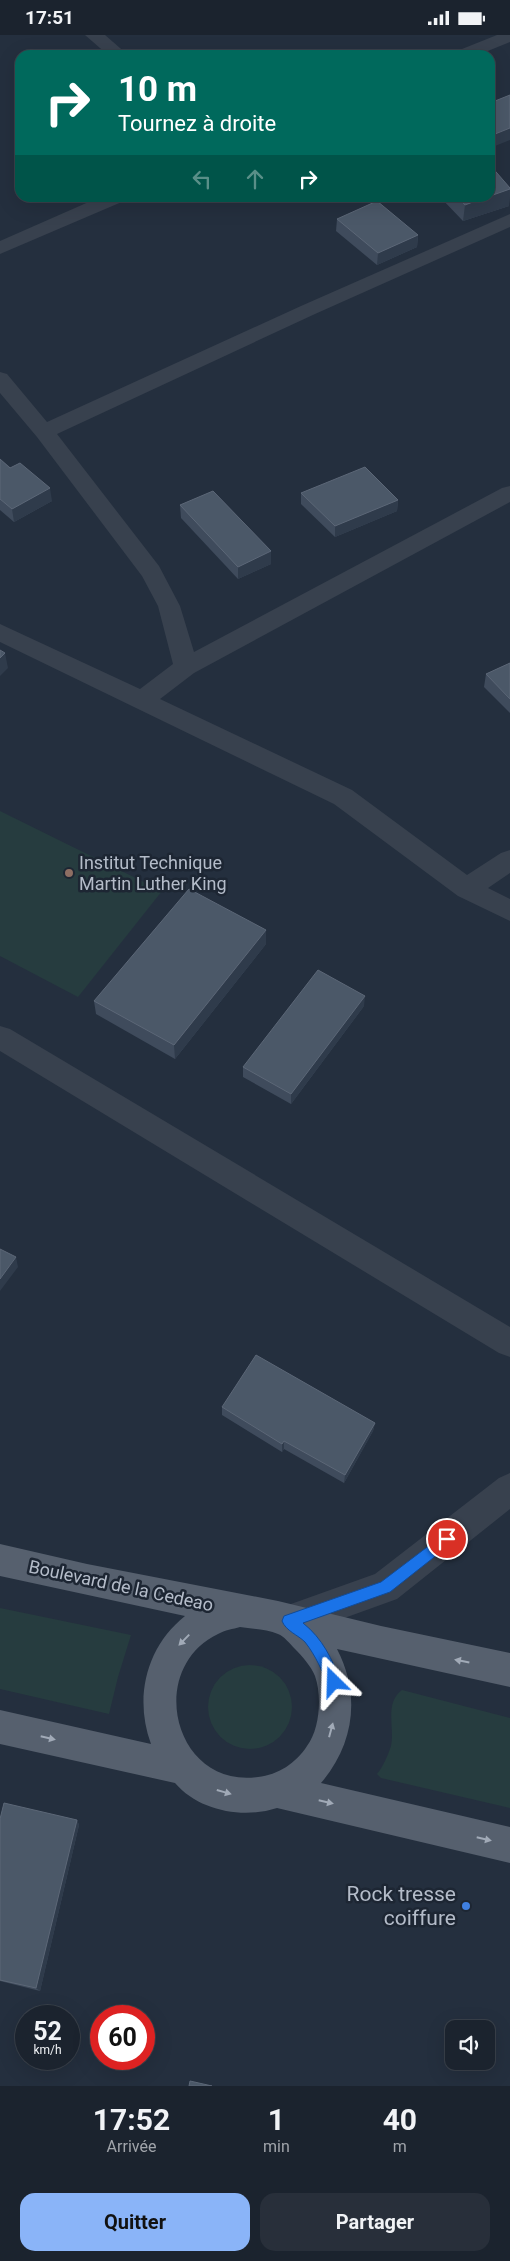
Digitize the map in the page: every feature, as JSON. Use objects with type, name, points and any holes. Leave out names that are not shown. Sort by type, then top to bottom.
[{"type":"main road","name":"Boulevard de la Cedeao","points":[[0,1560],[87,1580],[242,1611],[266,1613],[289,1621],[420,1652],[510,1670]]},
{"type":"main road","name":"Boulevard de la Cedeao","points":[[242,1611],[217,1616],[195,1628],[178,1645],[166,1669],[159,1694],[160,1721],[168,1745],[183,1768],[203,1785],[227,1794],[253,1797],[279,1791],[302,1777],[319,1758],[331,1734],[336,1709],[334,1682],[324,1658],[309,1637],[289,1621]]},
{"type":"main road","name":"Boulevard de la Cedeao","points":[[0,1727],[183,1768]]},
{"type":"main road","name":"Boulevard de la Cedeao","points":[[279,1791],[510,1845]]},
{"type":"street","points":[[94,35],[114,50]]},
{"type":"street","points":[[475,50],[510,36]]},
{"type":"street","points":[[0,248],[106,202]]},
{"type":"street","points":[[44,432],[308,310],[510,220]]},
{"type":"street","points":[[0,379],[44,432],[151,572],[169,606],[186,667]]},
{"type":"street","points":[[142,699],[186,667],[510,493]]},
{"type":"street","points":[[0,632],[343,797],[467,889],[510,911]]},
{"type":"street","points":[[467,889],[510,861]]},
{"type":"street","points":[[0,1037],[510,1343]]},
{"type":"street","points":[[289,1621],[385,1587],[510,1489]]},
{"type":"green space","points":[[0,811],[162,891],[78,997],[0,956]]},
{"type":"green space","points":[[0,1608],[131,1635],[109,1714],[0,1689]]},
{"type":"green space","points":[[250,1665],[266,1668],[280,1677],[289,1691],[292,1707],[289,1723],[280,1737],[266,1746],[250,1749],[234,1746],[220,1737],[211,1723],[208,1707],[211,1691],[220,1677],[234,1668]]},
{"type":"green space","points":[[402,1690],[510,1718],[510,1808],[381,1778],[377,1774],[391,1746],[393,1702]]},
{"type":"building","points":[[510,95],[510,128],[495,134],[495,101]]},
{"type":"building","points":[[495,171],[510,188],[495,194]]},
{"type":"building","points":[[378,202],[418,235],[378,253],[337,219]]},
{"type":"building","points":[[462,202],[473,202],[465,205]]},
{"type":"building","points":[[0,459],[10,468],[20,463],[50,488],[12,509],[0,499]]},
{"type":"building","points":[[365,467],[398,500],[335,526],[301,493]]},
{"type":"building","points":[[213,491],[271,551],[238,567],[180,505]]},
{"type":"building","points":[[0,650],[5,653],[0,658]]},
{"type":"building","points":[[510,663],[510,699],[486,674]]},
{"type":"building","points":[[189,889],[266,930],[174,1045],[94,1001]]},
{"type":"building","points":[[318,970],[365,996],[291,1094],[243,1067]]},
{"type":"building","points":[[0,1249],[16,1257],[0,1279]]},
{"type":"building","points":[[256,1355],[375,1423],[345,1475],[284,1441],[282,1444],[222,1407]]},
{"type":"building","points":[[4,1803],[77,1820],[36,1988],[0,1980],[0,1819]]},
{"type":"building","points":[[190,2081],[212,2086],[189,2086]]},
{"type":"place","name":"Institut Technique Martin Luther King","points":[[69,873]]},
{"type":"place","name":"Rock tresse coiffure","points":[[466,1906]]},
{"type":"route","points":[[334,1682],[324,1658],[309,1637],[289,1621],[385,1587],[447,1539]]}]
